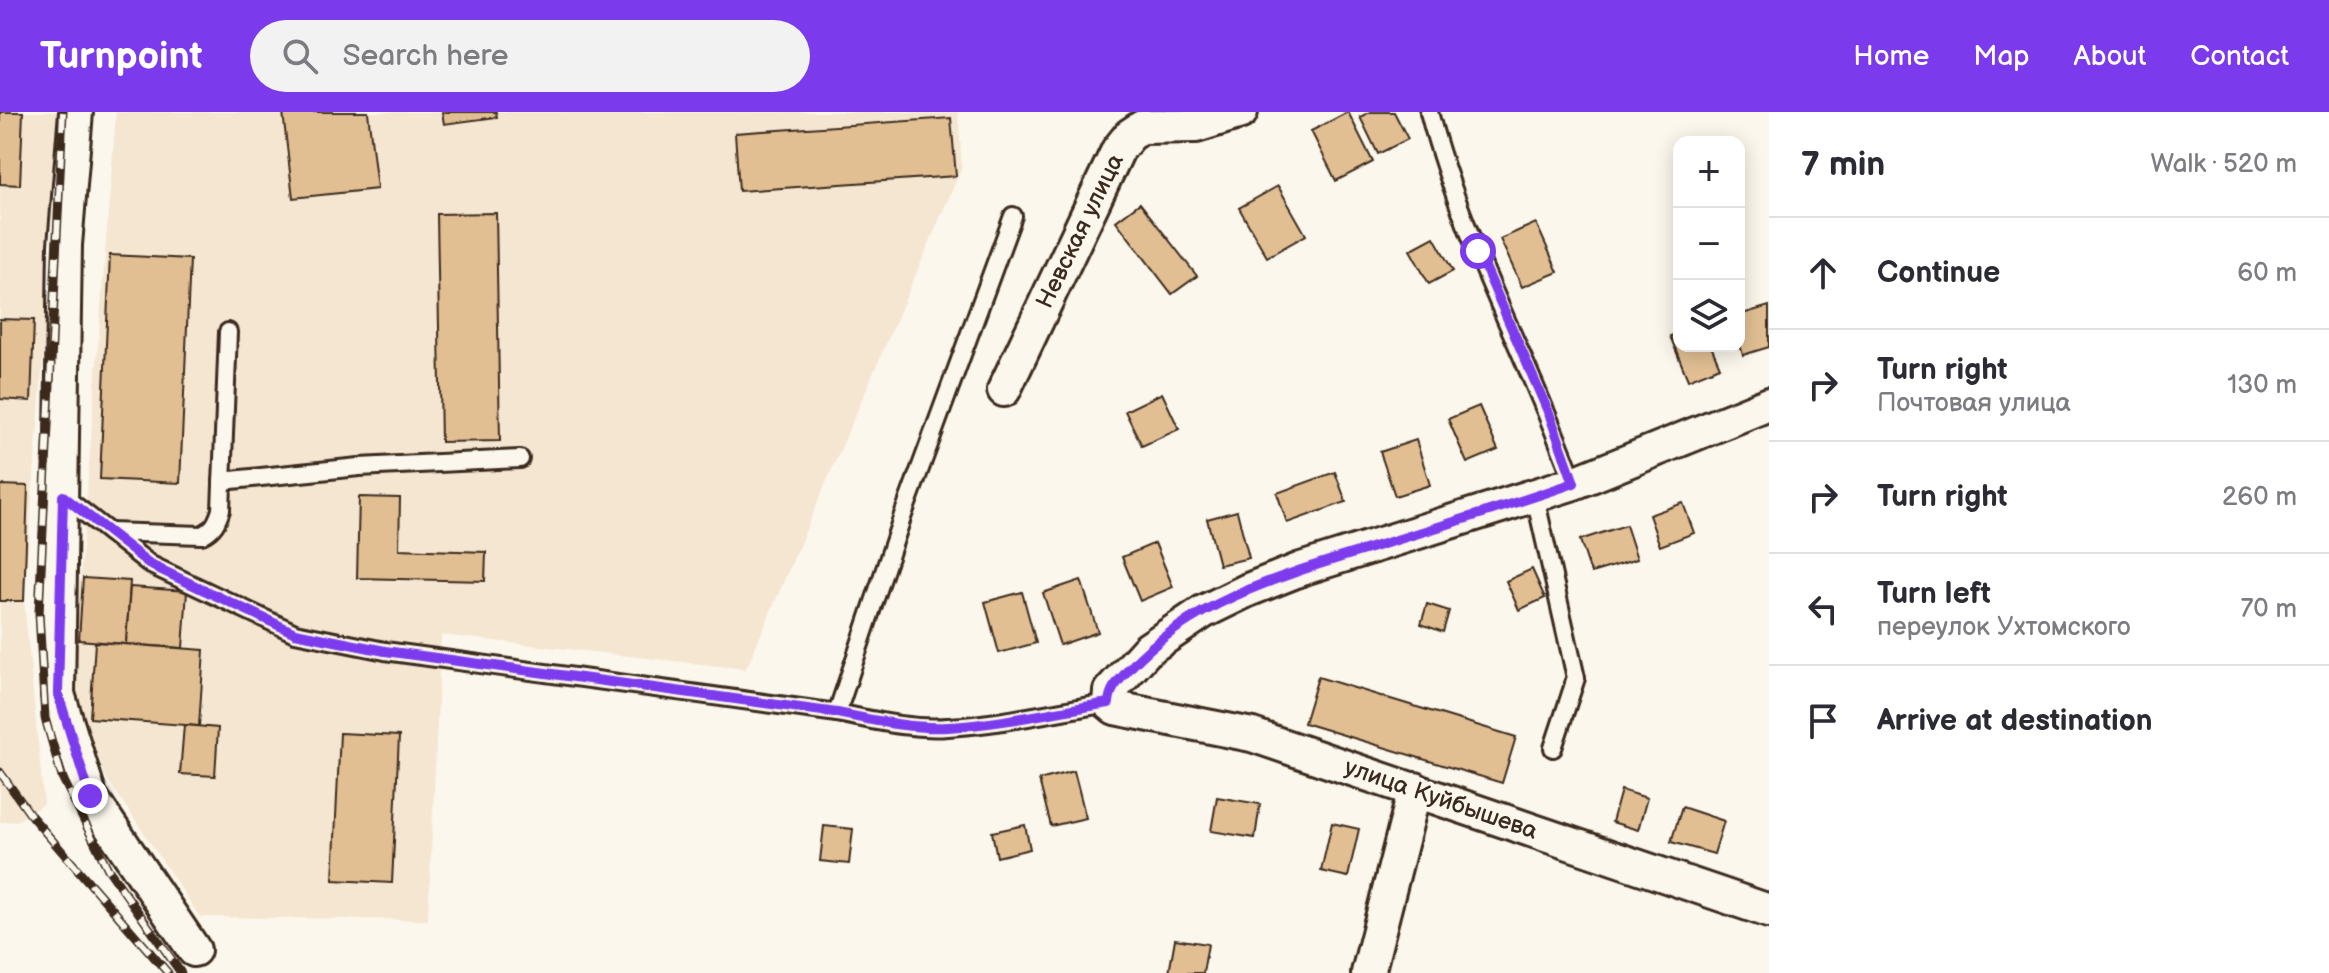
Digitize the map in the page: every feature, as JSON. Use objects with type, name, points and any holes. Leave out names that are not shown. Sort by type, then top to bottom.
[{"type":"street","points":[[76,112],[65,245],[58,694],[90,796],[194,950]]},
{"type":"street","name":"Невская улица","points":[[1004,390],[1118,150],[1130,135],[1142,127],[1196,126],[1241,112]]},
{"type":"street","points":[[1109,703],[1110,691],[1148,649],[1214,606],[1301,569],[1574,483],[1769,404]]},
{"type":"street","name":"улица Куйбышева","points":[[1109,703],[1115,708],[1252,735],[1769,911]]},
{"type":"street","points":[[1368,973],[1415,789]]},
{"type":"lane","points":[[1429,112],[1440,155],[1456,196],[1550,416],[1574,483]]},
{"type":"lane","points":[[837,713],[903,515],[1013,216]]},
{"type":"lane","points":[[109,532],[202,535],[211,531],[217,522],[221,510],[228,332]]},
{"type":"lane","points":[[222,481],[359,467],[520,459]]},
{"type":"lane","points":[[63,496],[151,565],[295,633],[385,651],[837,713],[905,726],[946,728],[1109,703]]},
{"type":"lane","points":[[1535,497],[1576,678],[1553,748]]},
{"type":"shaded area","points":[[0,112],[57,112],[52,246],[24,601],[44,804],[17,821],[0,822]]},
{"type":"shaded area","points":[[116,112],[958,112],[962,167],[746,669],[441,635],[428,920],[200,917],[104,774],[72,685]]},
{"type":"building","points":[[0,112],[23,112],[20,185],[0,184]]},
{"type":"building","points":[[283,112],[368,112],[377,189],[293,198]]},
{"type":"building","points":[[442,112],[496,112],[497,117],[444,124]]},
{"type":"building","points":[[1348,112],[1373,162],[1336,181],[1311,131]]},
{"type":"building","points":[[1370,112],[1394,112],[1408,139],[1378,154],[1360,117]]},
{"type":"building","points":[[951,118],[956,176],[739,191],[735,133]]},
{"type":"building","points":[[1278,186],[1306,235],[1267,257],[1239,208]]},
{"type":"building","points":[[1140,203],[1197,276],[1172,294],[1116,221]]},
{"type":"building","points":[[496,213],[500,441],[441,442],[437,214]]},
{"type":"building","points":[[1536,223],[1558,272],[1522,287],[1500,239]]},
{"type":"building","points":[[1434,237],[1453,271],[1429,284],[1410,250]]},
{"type":"building","points":[[110,255],[190,259],[180,483],[100,479]]},
{"type":"building","points":[[1769,306],[1769,347],[1743,355],[1745,352],[1745,313]]},
{"type":"building","points":[[0,319],[34,320],[31,401],[0,399]]},
{"type":"building","points":[[1677,352],[1714,352],[1720,367],[1688,380]]},
{"type":"building","points":[[1162,393],[1179,429],[1142,446],[1125,411]]},
{"type":"building","points":[[1479,406],[1498,450],[1467,463],[1448,419]]},
{"type":"building","points":[[1416,440],[1430,485],[1395,496],[1380,452]]},
{"type":"building","points":[[1335,472],[1346,502],[1287,523],[1277,493]]},
{"type":"building","points":[[0,485],[28,486],[24,601],[0,601]]},
{"type":"building","points":[[359,497],[400,498],[399,549],[486,552],[485,581],[357,578]]},
{"type":"building","points":[[1683,503],[1694,533],[1660,546],[1649,515]]},
{"type":"building","points":[[1237,511],[1249,558],[1219,565],[1207,519]]},
{"type":"building","points":[[1626,525],[1637,559],[1591,573],[1580,540]]},
{"type":"building","points":[[1155,543],[1173,587],[1140,601],[1122,557]]},
{"type":"building","points":[[1532,569],[1545,598],[1519,610],[1506,581]]},
{"type":"building","points":[[83,578],[130,581],[126,644],[79,640]]},
{"type":"building","points":[[1081,580],[1098,632],[1060,645],[1043,593]]},
{"type":"building","points":[[130,587],[187,591],[183,648],[126,644]]},
{"type":"building","points":[[1022,592],[1036,643],[999,653],[985,602]]},
{"type":"building","points":[[1427,604],[1449,611],[1443,632],[1421,624]]},
{"type":"building","points":[[95,642],[204,650],[199,726],[90,718]]},
{"type":"building","points":[[1318,677],[1516,737],[1502,783],[1304,723]]},
{"type":"building","points":[[184,725],[218,728],[215,776],[180,774]]},
{"type":"building","points":[[340,733],[399,736],[392,883],[333,880]]},
{"type":"building","points":[[1074,771],[1086,818],[1051,826],[1039,780]]},
{"type":"building","points":[[1621,790],[1647,798],[1638,830],[1612,822]]},
{"type":"building","points":[[1217,797],[1260,804],[1255,838],[1211,831]]},
{"type":"building","points":[[1682,807],[1724,821],[1714,854],[1671,842]]},
{"type":"building","points":[[1332,823],[1359,829],[1348,877],[1321,871]]},
{"type":"building","points":[[1025,825],[1030,849],[997,857],[992,832]]},
{"type":"building","points":[[824,826],[853,829],[849,864],[820,861]]},
{"type":"building","points":[[1175,939],[1208,944],[1203,973],[1169,973]]},
{"type":"railway","points":[[63,112],[39,613],[45,718],[62,777],[108,869],[181,973]]},
{"type":"railway","points":[[0,772],[32,817],[168,973]]},
{"type":"route","points":[[90,796],[58,694],[63,496],[151,565],[295,633],[385,651],[837,713],[905,726],[946,728],[1109,703],[1110,691],[1148,649],[1203,612],[1248,590],[1301,569],[1574,483],[1550,416],[1478,251]]}]
